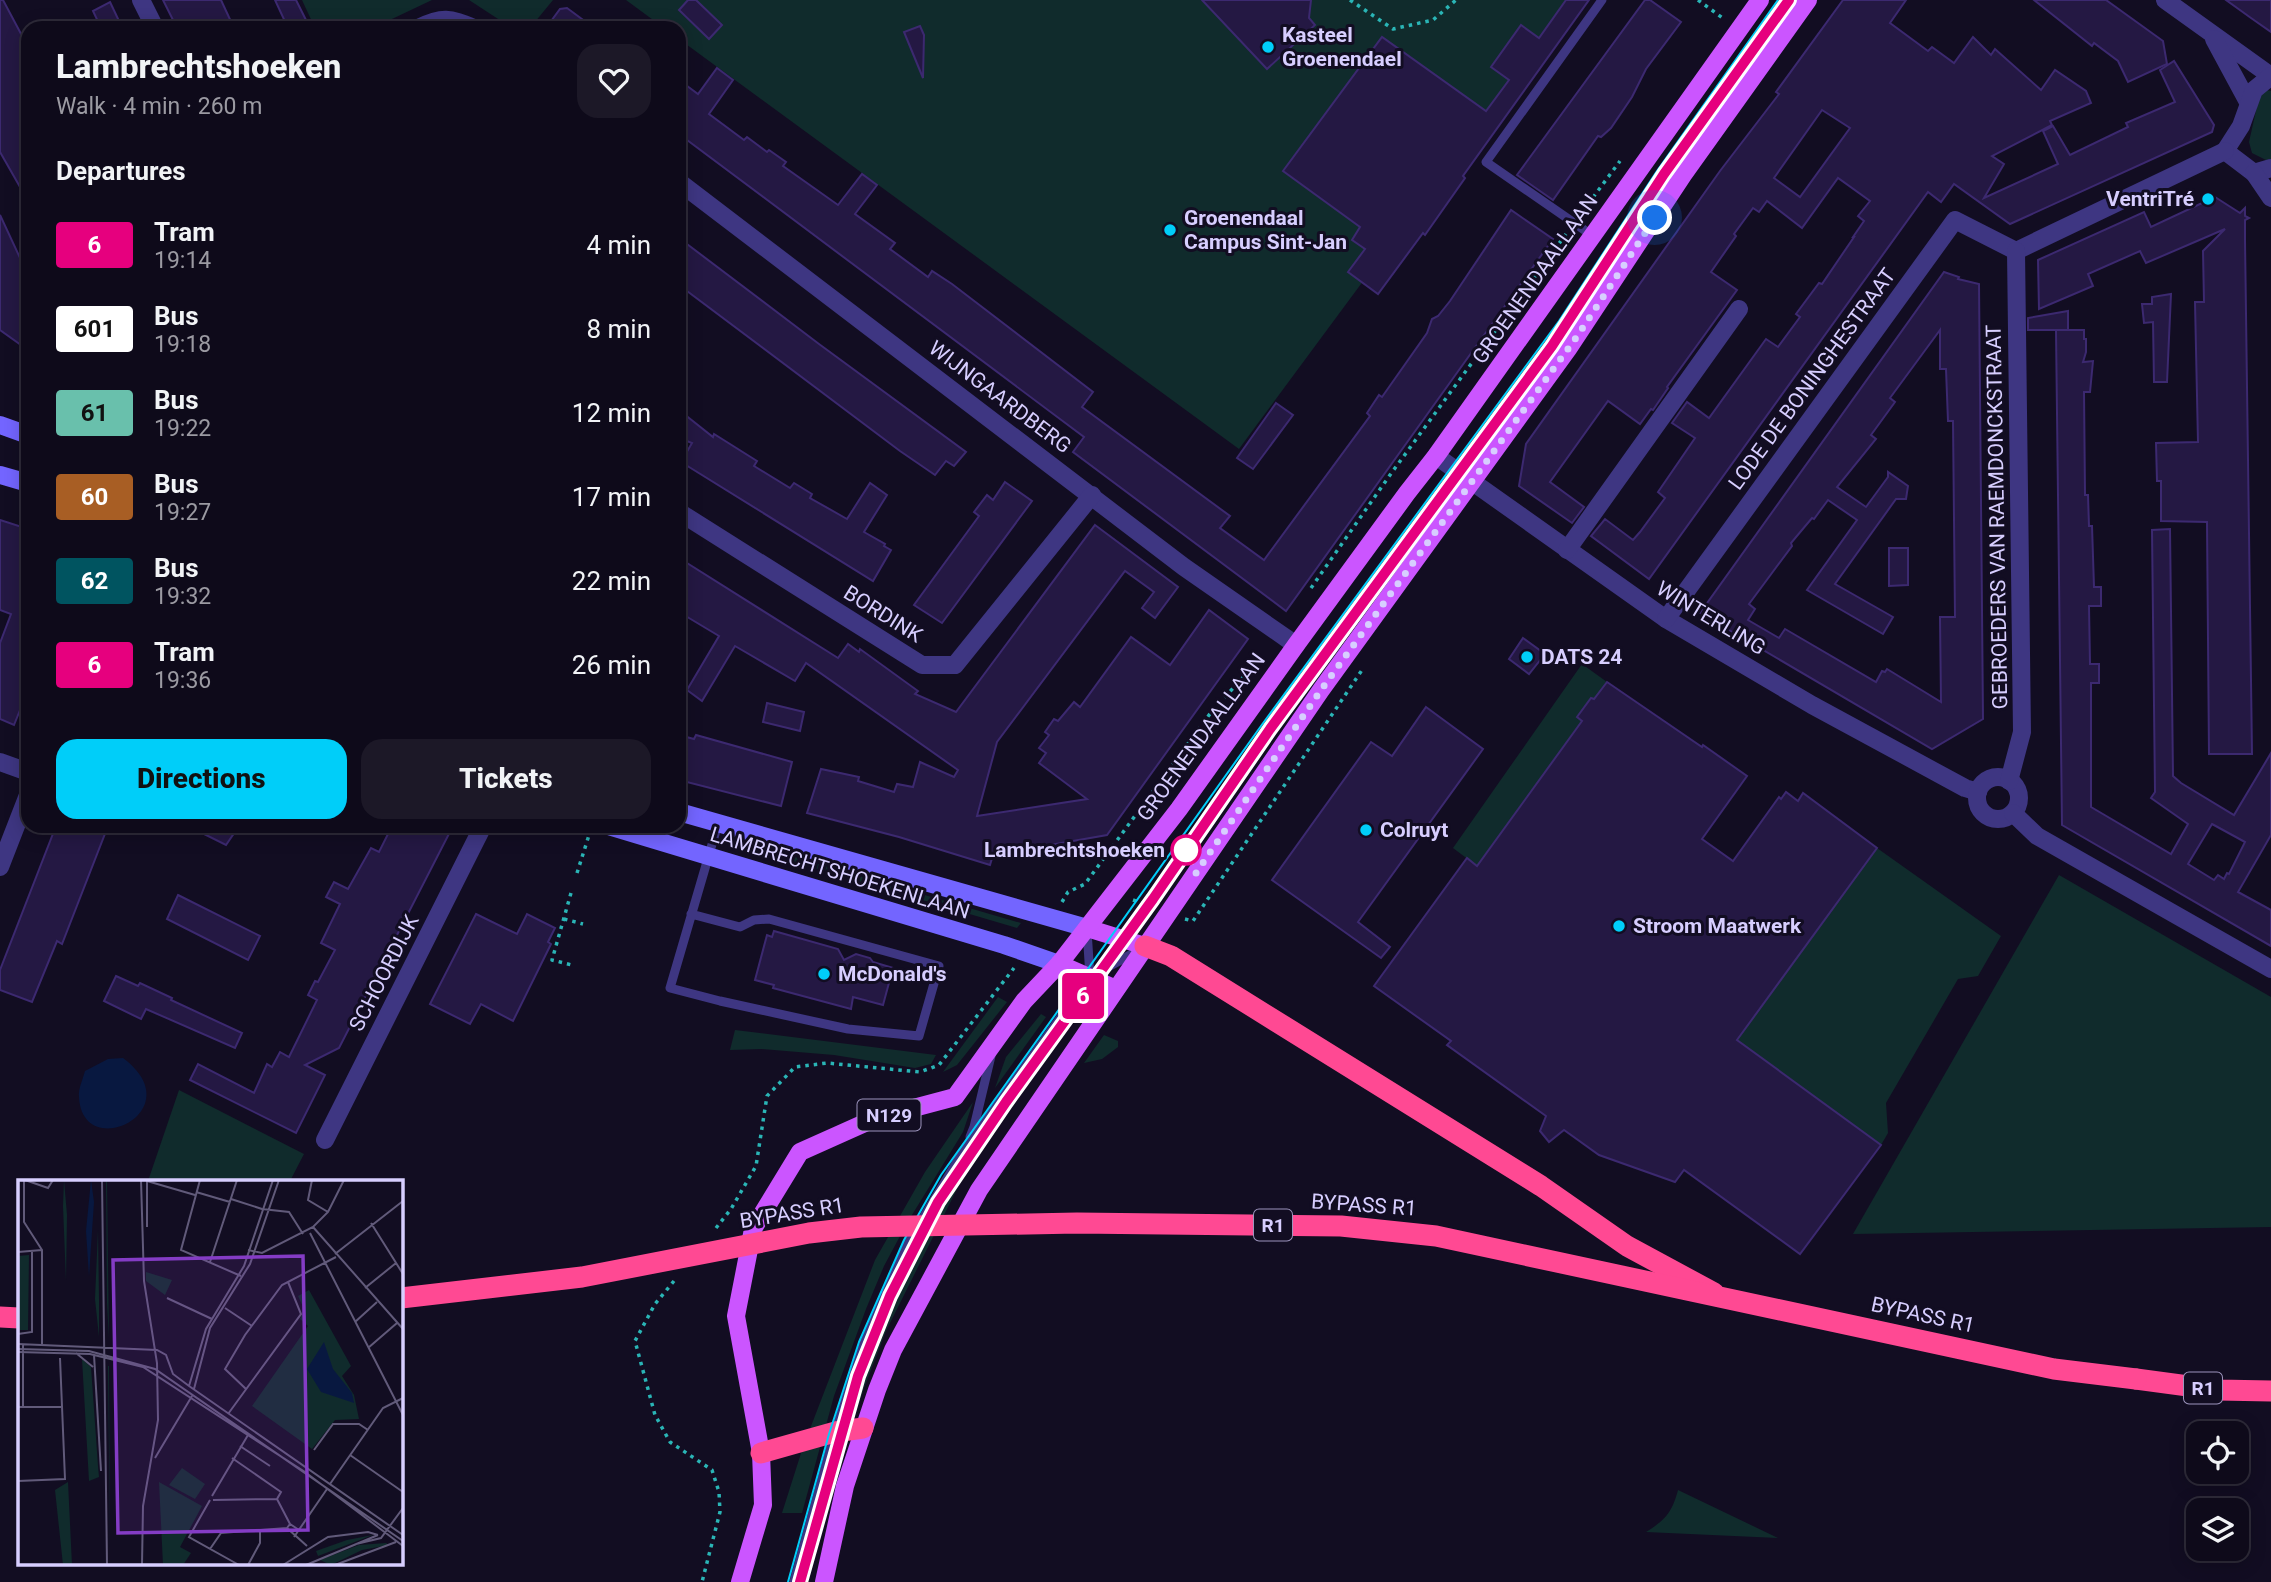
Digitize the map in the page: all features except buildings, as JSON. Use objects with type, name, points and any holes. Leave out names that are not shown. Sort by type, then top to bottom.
[{"type":"highway","points":[[1146,946],[1171,956],[1541,1186],[1627,1246],[1722,1297]]},
{"type":"highway","name":"BYPASS R1","points":[[402,1298],[582,1277],[808,1233],[861,1227],[1077,1223],[1341,1226],[1436,1236],[2054,1368],[2218,1390],[2271,1391]]},
{"type":"highway","points":[[0,1317],[18,1318]]},
{"type":"highway","points":[[761,1453],[863,1427]]},
{"type":"main road","name":"GROENENDAALLAAN","points":[[740,1582],[763,1505],[761,1453],[736,1316],[753,1229],[800,1152],[876,1118],[955,1097],[1024,1001],[1059,964],[1179,809],[1436,456],[1760,0]]},
{"type":"main road","points":[[824,1582],[845,1486],[863,1427],[893,1350],[979,1189],[1321,690],[1574,340],[1684,175],[1808,0]]},
{"type":"main road","points":[[1087,928],[1146,946]]},
{"type":"main road","points":[[1059,964],[1116,989]]},
{"type":"street","points":[[141,0],[152,21]]},
{"type":"street","points":[[2016,251],[2225,151],[2241,126],[2254,90],[2271,76],[2165,0]]},
{"type":"street","points":[[433,21],[456,21]]},
{"type":"street","points":[[2210,33],[2248,102]]},
{"type":"street","points":[[2225,151],[2263,171],[2271,198]]},
{"type":"street","name":"WIJNGAARDBERG","points":[[686,187],[1184,567],[1296,645]]},
{"type":"street","name":"LODE DE BONINGHESTRAAT","points":[[1666,619],[1955,220],[2016,251]]},
{"type":"street","name":"GEBROEDERS VAN RAEMDONCKSTRAAT","points":[[2009,781],[2022,732],[2016,251]]},
{"type":"street","points":[[1567,550],[1739,309]]},
{"type":"street","points":[[0,425],[21,432]]},
{"type":"street","name":"WINTERLING","points":[[1436,456],[1666,619],[1812,705],[1965,788],[1978,792]]},
{"type":"street","points":[[0,475],[21,481]]},
{"type":"street","name":"BORDINK","points":[[686,516],[922,666],[955,665],[1093,495]]},
{"type":"street","points":[[0,762],[21,770]]},
{"type":"street","points":[[1991,778],[2009,781],[2019,796],[2017,808],[2001,819],[1988,816],[1979,806],[1978,792],[1981,786],[1991,778]]},
{"type":"street","points":[[0,867],[21,813]]},
{"type":"street","points":[[2013,813],[2037,836],[2271,970]]},
{"type":"street","name":"LAMBRECHTSHOEKENLAAN","points":[[686,814],[1087,928]]},
{"type":"street","name":"SCHOORDIJK","points":[[325,1140],[479,833]]},
{"type":"street","name":"LAMBRECHTSHOEKENLAAN","points":[[630,833],[1059,964]]},
{"type":"lane","points":[[1593,236],[1486,162],[1602,0]]},
{"type":"lane","points":[[691,914],[740,927],[754,920],[769,919],[939,966],[919,1036],[848,1029],[720,1002],[670,988],[707,857],[718,824]]},
{"type":"lane","points":[[1087,928],[1090,977]]},
{"type":"lane","points":[[794,1582],[835,1432],[863,1346],[908,1243],[961,1156],[1090,977],[1146,946]]},
{"type":"lane","points":[[961,1156],[974,1127],[994,1041]]},
{"type":"path","points":[[1350,0],[1393,29],[1433,20],[1456,0]]},
{"type":"path","points":[[1698,0],[1739,30]]},
{"type":"path","points":[[1311,588],[1414,443]]},
{"type":"path","points":[[1279,633],[1260,659],[1212,710],[1085,884],[1193,922],[1368,660]]},
{"type":"path","points":[[577,873],[589,833]]},
{"type":"path","points":[[571,893],[552,960],[572,965]]},
{"type":"path","points":[[564,919],[583,923]]},
{"type":"green space","points":[[302,0],[432,0],[388,21],[312,21]]},
{"type":"green space","points":[[469,0],[553,0],[536,21],[501,21]]},
{"type":"green space","name":"Groenendaal Campus Sint-Jan","points":[[626,0],[1567,0],[1239,449],[686,44],[686,21],[654,21]]},
{"type":"green space","points":[[2271,91],[2271,159],[2266,160],[2252,153],[2249,142],[2260,93]]},
{"type":"green space","points":[[1582,664],[1607,682],[1577,717],[1584,722],[1477,866],[1453,848]]},
{"type":"green space","points":[[750,844],[1021,923],[1017,928],[749,849]]},
{"type":"green space","points":[[1877,848],[2001,936],[1978,976],[1958,979],[1886,1103],[1888,1133],[1881,1145],[1737,1040]]},
{"type":"green space","points":[[2059,875],[2271,997],[2271,1227],[1853,1234]]},
{"type":"green space","points":[[998,997],[1007,1002],[957,1065],[943,1072]]},
{"type":"green space","points":[[1041,1014],[1046,1017],[995,1088],[1006,1057]]},
{"type":"green space","points":[[735,1030],[936,1055],[931,1064],[915,1068],[834,1055],[761,1049],[730,1050]]},
{"type":"green space","points":[[1104,1035],[1118,1041],[1118,1047],[1102,1059],[1084,1063]]},
{"type":"green space","points":[[179,1090],[304,1154],[291,1180],[148,1180]]},
{"type":"green space","points":[[973,1102],[963,1132],[907,1223],[884,1266],[866,1309],[834,1396],[802,1513],[782,1513],[803,1447],[875,1260],[925,1172]]},
{"type":"green space","points":[[978,1152],[886,1331],[833,1482],[861,1385],[897,1294],[942,1206]]},
{"type":"green space","points":[[1678,1490],[1778,1538],[1646,1532],[1667,1515]]},
{"type":"water","points":[[123,1058],[142,1078],[146,1096],[141,1111],[129,1122],[113,1128],[97,1127],[85,1117],[79,1097],[85,1071],[108,1059]]},
{"type":"tram line","points":[[788,1582],[829,1434],[859,1342],[904,1240],[941,1175],[1261,726],[1559,321],[1657,171],[1778,0]]},
{"type":"tram line","name":"6","points":[[800,1582],[858,1376],[890,1296],[938,1202],[1270,729],[1552,346],[1664,174],[1789,0]]},
{"type":"tram line","points":[[800,1582],[850,1402],[879,1322],[913,1248],[964,1162],[1194,839]]},
{"type":"place","name":"Kasteel Groenendael","points":[[1268,47]]},
{"type":"place","name":"VentriTré","points":[[2208,199]]},
{"type":"place","name":"Groenendaal Campus Sint-Jan","points":[[1170,230]]},
{"type":"place","name":"DATS 24","points":[[1527,657]]},
{"type":"place","name":"Colruyt","points":[[1366,830]]},
{"type":"place","name":"Lambrechtshoeken","points":[[1186,850]]},
{"type":"place","name":"Stroom Maatwerk","points":[[1619,926]]},
{"type":"place","name":"McDonald's","points":[[824,974]]},
{"type":"route","points":[[1186,850],[1196,873],[1321,690],[1578,335],[1655,218]]}]
